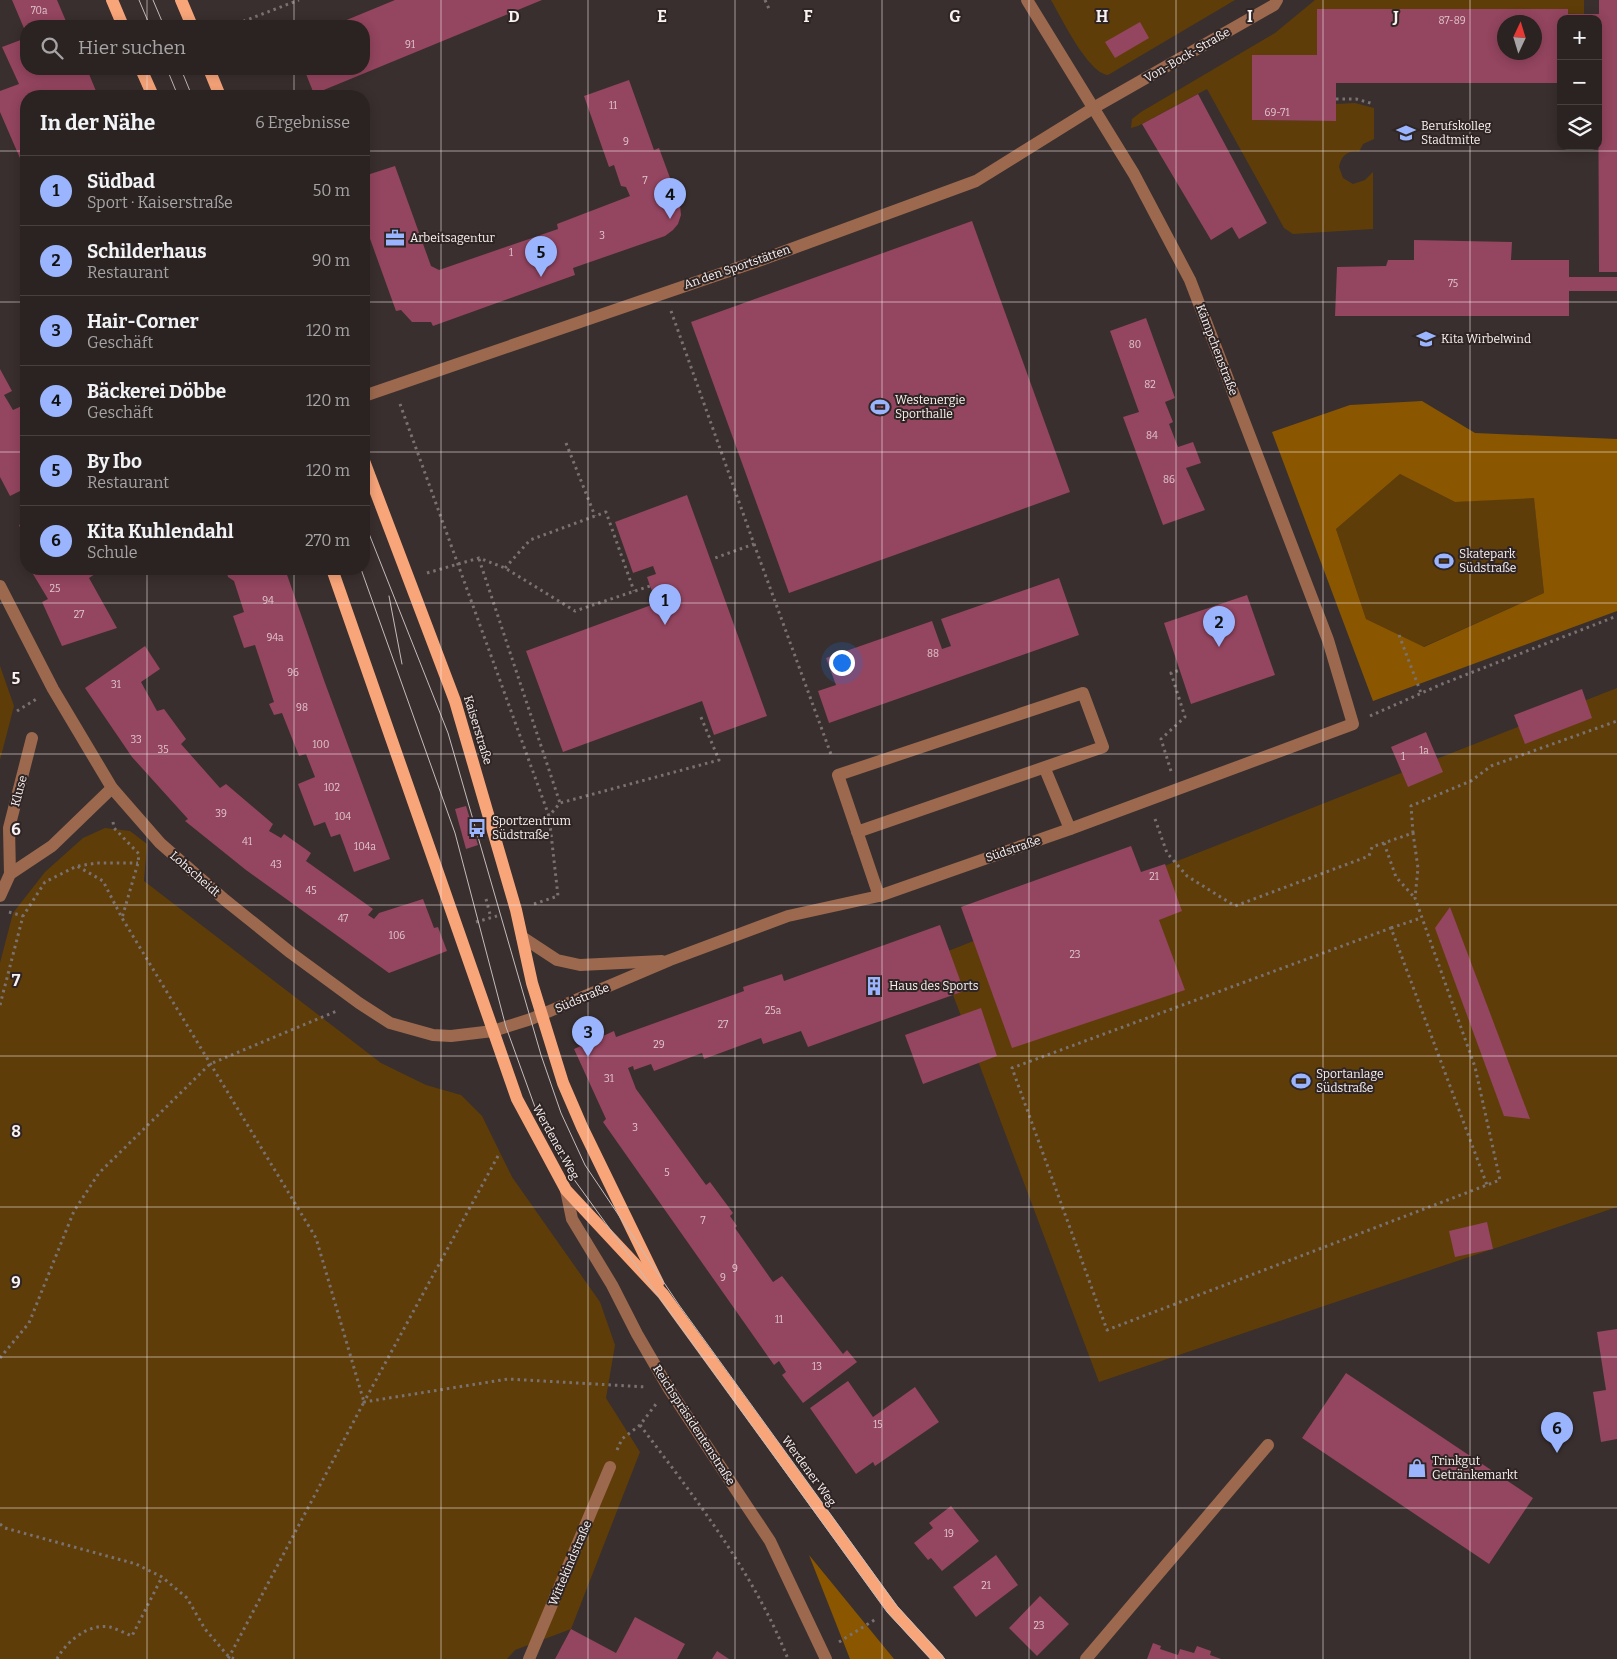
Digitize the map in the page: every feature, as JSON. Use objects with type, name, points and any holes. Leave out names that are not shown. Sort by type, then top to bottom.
[{"type":"main road","points":[[112,0],[120,20]]},
{"type":"main road","points":[[181,0],[189,20]]},
{"type":"main road","points":[[144,75],[150,90]]},
{"type":"main road","points":[[211,75],[218,90]]},
{"type":"main road","name":"Kaiserstraße","points":[[370,477],[455,701],[516,910],[542,1015]]},
{"type":"main road","points":[[334,575],[493,1031]]},
{"type":"main road","name":"Werdener Weg","points":[[542,1015],[563,1083],[579,1120],[664,1294]]},
{"type":"main road","name":"Werdener Weg","points":[[493,1031],[517,1099],[566,1190],[664,1294],[893,1610],[938,1659]]},
{"type":"street","name":"Kämpchenstraße","points":[[1027,0],[1095,107],[1134,174],[1190,280],[1328,640],[1353,724]]},
{"type":"street","name":"Von-Bock-Straße","points":[[1095,107],[1274,5],[1278,0]]},
{"type":"street","name":"An den Sportstätten","points":[[370,394],[760,260],[976,181],[1095,107]]},
{"type":"street","name":"Lohscheidt","points":[[0,586],[53,689],[112,788],[160,843],[291,954],[390,1023],[433,1035],[451,1036],[493,1031]]},
{"type":"street","points":[[858,832],[1045,769],[1103,747],[1083,693],[838,774],[878,896]]},
{"type":"street","name":"Südstraße","points":[[493,1031],[542,1015],[670,960],[788,916],[878,896],[1070,830],[1353,724]]},
{"type":"street","name":"Kluse","points":[[0,896],[10,874],[9,828],[32,738]]},
{"type":"street","points":[[1045,769],[1070,830]]},
{"type":"street","points":[[10,874],[52,846],[112,788]]},
{"type":"street","name":"Südstraße","points":[[522,937],[557,960],[580,965],[670,960]]},
{"type":"street","name":"Reichspräsidentenstraße","points":[[566,1190],[572,1219],[612,1285],[636,1334],[669,1389],[770,1541],[824,1655]]},
{"type":"street","points":[[1086,1659],[1268,1445]]},
{"type":"street","name":"Wittekindstraße","points":[[529,1659],[610,1467]]},
{"type":"path","points":[[247,20],[299,0]]},
{"type":"path","points":[[765,0],[769,9]]},
{"type":"path","points":[[1336,99],[1356,99],[1374,104]]},
{"type":"path","points":[[664,292],[824,736]]},
{"type":"path","points":[[394,387],[549,816],[558,896],[456,927]]},
{"type":"path","points":[[566,443],[595,516]]},
{"type":"path","points":[[505,568],[530,540],[606,512],[634,591]]},
{"type":"path","points":[[715,558],[754,544]]},
{"type":"path","points":[[479,558],[560,803]]},
{"type":"path","points":[[409,579],[479,558],[505,568],[575,611],[650,586]]},
{"type":"path","points":[[1353,724],[1421,693],[1617,616]]},
{"type":"path","points":[[1399,635],[1421,693]]},
{"type":"path","points":[[1176,790],[1161,739],[1185,717],[1171,673],[1180,670]]},
{"type":"path","points":[[549,816],[560,803],[719,760],[700,715]]},
{"type":"path","points":[[1421,918],[1012,1068],[1107,1330],[1500,1180],[1475,1066],[1415,898],[1418,868],[1411,806],[1471,781],[1491,766],[1617,721]]},
{"type":"path","points":[[112,788],[114,828],[139,854],[122,918]]},
{"type":"path","points":[[1149,800],[1167,853],[1187,876],[1235,906],[1369,856],[1372,847],[1413,833]]},
{"type":"path","points":[[1384,843],[1396,877],[1415,898]]},
{"type":"path","points":[[0,1005],[23,916],[45,882],[78,866],[97,863],[138,863]]},
{"type":"path","points":[[78,866],[103,881],[122,918],[316,1238],[364,1402]]},
{"type":"path","points":[[486,899],[490,918]]},
{"type":"path","points":[[1391,928],[1487,1185]]},
{"type":"path","points":[[0,1358],[29,1323],[74,1211],[99,1173],[210,1064],[359,1003]]},
{"type":"path","points":[[229,1658],[364,1402],[498,1156]]},
{"type":"path","points":[[364,1402],[508,1379],[669,1389]]},
{"type":"path","points":[[622,1438],[640,1425],[669,1389]]},
{"type":"path","points":[[640,1425],[712,1521],[776,1629],[788,1659]]},
{"type":"path","points":[[0,1524],[5,1528],[136,1564],[162,1577],[186,1598],[205,1629],[229,1658],[235,1659]]},
{"type":"path","points":[[57,1659],[64,1646],[84,1632],[108,1627],[132,1636],[162,1577]]},
{"type":"path","points":[[824,1655],[893,1610]]},
{"type":"shaded area","points":[[1051,0],[1235,0],[1108,75],[1100,72],[1084,55]]},
{"type":"shaded area","points":[[1315,0],[1584,0],[1584,14],[1317,9],[1317,55],[1252,55],[1252,120],[1336,121],[1336,104],[1355,103],[1374,108],[1374,139],[1363,144],[1359,152],[1348,153],[1341,160],[1339,167],[1343,178],[1353,184],[1365,180],[1373,172],[1373,229],[1293,234],[1284,228],[1207,89],[1131,128],[1132,119],[1141,112],[1275,33]]},
{"type":"shaded area","points":[[1422,401],[1475,433],[1617,439],[1617,611],[1373,701],[1272,432],[1350,405]],"holes":[[[1400,474],[1455,502],[1534,498],[1544,593],[1424,647],[1366,619],[1336,529]]]},
{"type":"shaded area","name":"Skatepark Südstraße","points":[[1400,474],[1455,502],[1534,497],[1544,593],[1423,647],[1366,619],[1336,529]]},
{"type":"shaded area","points":[[0,666],[14,706],[0,760]]},
{"type":"shaded area","name":"Sportanlage Südstraße","points":[[1617,688],[1617,1207],[1099,1382],[938,955]]},
{"type":"shaded area","points":[[105,828],[130,831],[147,844],[144,881],[381,1063],[426,1085],[461,1095],[482,1116],[512,1177],[600,1302],[615,1345],[606,1398],[640,1452],[571,1629],[515,1650],[507,1659],[0,1659],[0,963],[13,913],[45,872],[83,838]]},
{"type":"shaded area","points":[[809,1555],[894,1659],[850,1659]]},
{"type":"building","points":[[12,0],[57,0],[65,20],[20,20]]},
{"type":"building","points":[[395,0],[542,0],[370,71],[370,20],[347,20]]},
{"type":"building","points":[[1599,0],[1617,0],[1617,272],[1599,272],[1599,150],[1602,150],[1602,15],[1557,15],[1557,83],[1336,83],[1336,121],[1252,120],[1252,55],[1317,55],[1317,9],[1568,9],[1568,14],[1599,14]]},
{"type":"building","points":[[1140,22],[1149,38],[1115,58],[1105,42]]},
{"type":"building","points":[[20,40],[20,75],[89,75],[96,90],[20,90],[20,158],[0,112],[0,91],[19,84],[2,47]]},
{"type":"building","points":[[306,75],[360,75],[324,90],[312,90]]},
{"type":"building","points":[[629,80],[654,150],[659,148],[680,205],[681,215],[678,224],[673,230],[665,236],[573,268],[575,275],[433,326],[431,322],[412,322],[401,310],[396,311],[370,239],[370,174],[395,166],[431,266],[439,270],[558,229],[557,224],[630,196],[626,187],[621,186],[614,165],[609,167],[584,96]]},
{"type":"building","points":[[1198,94],[1267,223],[1239,239],[1232,227],[1211,240],[1142,124]]},
{"type":"building","name":"Westenergie Sporthalle","points":[[972,221],[1070,492],[789,593],[691,322]]},
{"type":"building","points":[[1414,240],[1512,242],[1511,260],[1569,260],[1569,277],[1617,277],[1617,291],[1569,291],[1569,316],[1335,316],[1337,267],[1386,266],[1388,260],[1414,260]]},
{"type":"building","points":[[1146,318],[1175,398],[1165,402],[1173,422],[1169,424],[1178,447],[1193,442],[1201,463],[1186,468],[1205,510],[1163,525],[1123,417],[1139,412],[1110,331]]},
{"type":"building","points":[[0,369],[12,391],[4,395],[13,410],[20,407],[20,491],[10,496],[0,477]]},
{"type":"building","points":[[687,495],[767,716],[714,735],[702,701],[563,752],[526,651],[665,600],[662,590],[653,593],[650,586],[647,577],[656,574],[653,566],[633,573],[615,522]]},
{"type":"building","points":[[34,575],[94,575],[89,578],[117,628],[62,646],[42,602],[48,599]]},
{"type":"building","points":[[228,575],[287,575],[390,859],[354,872],[340,834],[331,837],[325,822],[314,826],[298,784],[315,777],[306,754],[299,756],[282,713],[274,715],[269,704],[274,702],[255,645],[244,648],[233,616],[244,612],[234,581]]},
{"type":"building","points":[[1059,578],[1079,635],[829,723],[818,691],[836,685],[826,658],[932,621],[942,649],[951,646],[941,619]]},
{"type":"building","points":[[1247,595],[1275,675],[1191,704],[1164,623]]},
{"type":"building","points":[[145,646],[160,669],[141,682],[157,711],[164,709],[186,739],[181,744],[220,788],[226,784],[273,824],[269,831],[281,838],[284,834],[311,853],[306,861],[373,909],[368,915],[374,919],[379,913],[423,899],[434,928],[438,927],[447,951],[389,973],[246,870],[185,821],[188,819],[132,757],[85,688]]},
{"type":"building","points":[[1582,689],[1592,718],[1525,744],[1514,715]]},
{"type":"building","points":[[1426,732],[1443,772],[1408,787],[1391,747]]},
{"type":"building","points":[[466,806],[478,845],[466,849],[455,809]]},
{"type":"building","points":[[1131,846],[1141,872],[1165,864],[1182,911],[1159,920],[1185,990],[1012,1048],[961,907]]},
{"type":"building","points":[[1450,907],[1530,1119],[1504,1116],[1435,928]]},
{"type":"building","points":[[940,925],[964,991],[808,1047],[801,1031],[763,1044],[761,1038],[704,1059],[702,1053],[654,1071],[651,1064],[634,1070],[633,1066],[628,1068],[636,1089],[706,1185],[710,1182],[733,1213],[730,1216],[737,1226],[735,1228],[773,1282],[782,1276],[843,1354],[847,1350],[857,1362],[803,1403],[782,1375],[786,1372],[779,1361],[774,1365],[603,1122],[606,1119],[574,1049],[614,1031],[616,1037],[744,991],[743,987],[782,974],[784,981]]},
{"type":"building","points":[[981,1008],[997,1056],[923,1084],[905,1035]]},
{"type":"building","points":[[1487,1222],[1493,1249],[1455,1257],[1449,1231]]},
{"type":"building","points":[[1617,1329],[1617,1439],[1601,1442],[1593,1392],[1606,1390],[1597,1332]]},
{"type":"building","name":"Trinkgut Getränkemarkt","points":[[1346,1373],[1533,1498],[1489,1564],[1302,1438]]},
{"type":"building","points":[[848,1381],[873,1417],[915,1387],[939,1422],[875,1466],[873,1462],[856,1474],[810,1408]]},
{"type":"building","points":[[951,1506],[979,1541],[942,1571],[931,1558],[928,1560],[914,1543],[933,1528],[929,1523]]},
{"type":"building","points":[[996,1555],[1018,1585],[976,1617],[953,1587]]},
{"type":"building","points":[[1040,1596],[1069,1624],[1037,1656],[1009,1628]]},
{"type":"building","points":[[635,1617],[685,1644],[677,1659],[555,1659],[571,1629],[616,1653]]},
{"type":"building","points":[[1153,1643],[1161,1646],[1160,1649],[1178,1655],[1180,1649],[1194,1653],[1197,1646],[1211,1651],[1210,1655],[1221,1659],[1147,1659]]},
{"type":"building","points":[[717,1651],[729,1659],[712,1659]]},
{"type":"tram line","points":[[139,0],[147,20]]},
{"type":"tram line","points":[[153,0],[161,20]]},
{"type":"tram line","points":[[169,75],[176,90]]},
{"type":"tram line","points":[[183,75],[190,90]]},
{"type":"tram line","points":[[370,536],[448,733],[541,1055],[561,1113],[585,1165],[679,1305],[897,1606],[945,1659]]},
{"type":"tram line","points":[[363,575],[455,833],[506,1027],[540,1121],[573,1178],[887,1612],[931,1659]]},
{"type":"tram line","points":[[389,596],[402,664]]},
{"type":"place","name":"Berufskolleg Stadtmitte","points":[[1406,133]]},
{"type":"place","name":"Bäckerei Döbbe","points":[[670,219]]},
{"type":"place","name":"Arbeitsagentur","points":[[395,238]]},
{"type":"place","name":"By Ibo","points":[[541,277]]},
{"type":"place","name":"Kita Wirbelwind","points":[[1426,339]]},
{"type":"place","name":"Westenergie Sporthalle","points":[[880,407]]},
{"type":"place","name":"Skatepark Südstraße","points":[[1444,561]]},
{"type":"place","name":"Südbad","points":[[665,625]]},
{"type":"place","name":"Schilderhaus","points":[[1219,647]]},
{"type":"place","name":"Sportzentrum Südstraße","points":[[477,828]]},
{"type":"place","name":"Haus des Sports","points":[[874,986]]},
{"type":"place","name":"Hair-Corner","points":[[588,1057]]},
{"type":"place","name":"Sportanlage Südstraße","points":[[1301,1081]]},
{"type":"place","name":"Kita Kuhlendahl","points":[[1557,1453]]},
{"type":"place","name":"Trinkgut Getränkemarkt","points":[[1417,1468]]}]
